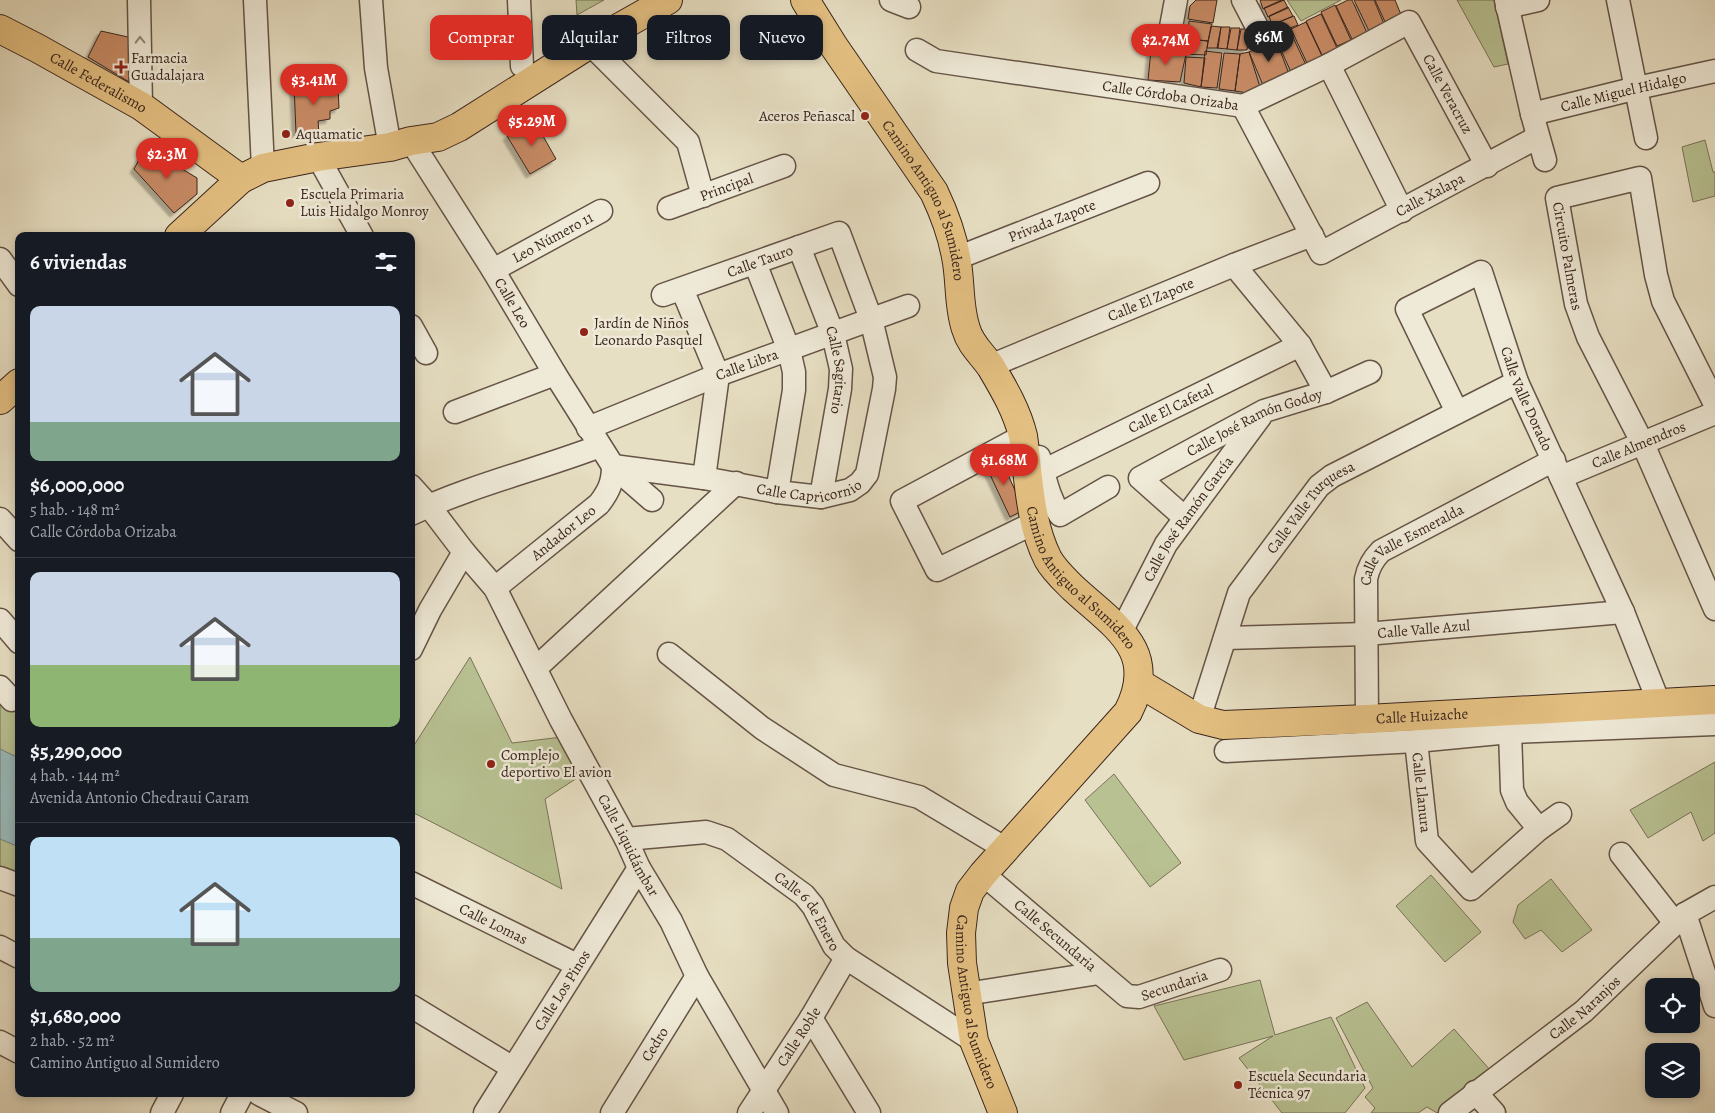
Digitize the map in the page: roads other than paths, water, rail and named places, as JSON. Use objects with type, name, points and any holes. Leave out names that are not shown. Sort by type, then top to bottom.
[{"type":"main road","points":[[400,144],[430,125],[451,115],[522,66],[632,0]]},
{"type":"main road","points":[[637,17],[668,0]]},
{"type":"main road","name":"Camino Antiguo al Sumidero","points":[[805,0],[833,45],[934,192],[947,219],[957,258],[959,287],[966,330],[970,341],[990,366],[1020,424],[1047,519],[1041,544],[1059,574],[1121,632],[1132,646],[1139,665],[1139,683],[1135,698],[1128,712],[983,874],[970,891],[964,908],[961,933],[966,994],[974,1041],[1003,1113]]},
{"type":"main road","name":"Calle Federalismo","points":[[0,29],[141,106],[252,173]]},
{"type":"main road","points":[[184,232],[252,173],[318,157],[438,137],[459,127],[565,60]]},
{"type":"main road","points":[[0,400],[15,387]]},
{"type":"main road","name":"Calle Huizache","points":[[1139,683],[1199,719],[1223,725],[1367,720],[1715,700]]},
{"type":"street","points":[[139,0],[141,106]]},
{"type":"street","points":[[252,173],[256,0]]},
{"type":"street","points":[[372,0],[376,68],[400,144]]},
{"type":"street","points":[[520,0],[522,66]]},
{"type":"street","points":[[1168,43],[1173,0]]},
{"type":"street","points":[[1243,0],[1256,25]]},
{"type":"street","points":[[1538,0],[1506,4],[1545,160]]},
{"type":"street","points":[[1618,0],[1646,138]]},
{"type":"street","name":"Calle Córdoba Orizaba","points":[[917,50],[936,61],[1243,106],[1330,65],[1409,22]]},
{"type":"street","name":"Calle Veracruz","points":[[1409,22],[1486,166]]},
{"type":"street","points":[[606,60],[688,142],[704,196]]},
{"type":"street","points":[[1330,65],[1402,211]]},
{"type":"street","name":"Calle Miguel Hidalgo","points":[[1532,114],[1637,88],[1715,72]]},
{"type":"street","points":[[1243,106],[1316,244]]},
{"type":"street","name":"Calle Xalapa","points":[[1316,244],[1402,211],[1538,137]]},
{"type":"street","name":"Calle Leo","points":[[400,144],[498,267],[555,374],[613,466],[652,500]]},
{"type":"street","points":[[318,157],[360,232]]},
{"type":"street","name":"Principal","points":[[669,208],[784,166]]},
{"type":"street","name":"Circuito Palmeras","points":[[1715,404],[1663,301],[1656,275],[1640,178],[1558,198],[1576,304],[1588,337],[1643,444],[1715,609]]},
{"type":"street","name":"Privada Zapote","points":[[957,258],[1148,183]]},
{"type":"street","name":"Leo Número 11","points":[[498,267],[601,211]]},
{"type":"street","name":"Calle Tauro","points":[[718,375],[672,292],[839,233]]},
{"type":"street","name":"Calle Capricornio","points":[[613,466],[704,478],[821,498],[850,490],[860,483],[867,474],[885,377],[871,318],[839,233]]},
{"type":"street","name":"Calle El Zapote","points":[[990,366],[1234,265],[1316,244]]},
{"type":"street","name":"Calle Sagitario","points":[[799,247],[833,334],[841,369],[840,389],[821,498]]},
{"type":"street","points":[[0,259],[15,280]]},
{"type":"street","points":[[755,263],[789,350],[794,372],[794,390],[778,492]]},
{"type":"street","points":[[1234,265],[1300,345],[1326,392]]},
{"type":"street","name":"Calle Valle Dorado","points":[[1457,412],[1407,309],[1481,272],[1517,382],[1623,612],[1659,703]]},
{"type":"street","name":"Calle Libra","points":[[420,510],[455,495],[559,462],[594,437],[718,375],[908,306]]},
{"type":"street","points":[[415,333],[426,353]]},
{"type":"street","name":"Calle El Cafetal","points":[[1043,471],[1300,345]]},
{"type":"street","name":"Calle José Ramón Godoy","points":[[1185,518],[1140,478],[1264,411],[1326,392],[1370,372]]},
{"type":"street","points":[[455,412],[555,374]]},
{"type":"street","points":[[704,478],[718,375]]},
{"type":"street","name":"Calle Valle Turquesa","points":[[1199,719],[1239,593],[1319,486],[1332,476],[1517,382]]},
{"type":"street","name":"Calle José Ramón García","points":[[1121,632],[1166,544],[1264,411]]},
{"type":"street","name":"Calle Almendros","points":[[1557,468],[1643,444],[1715,413]]},
{"type":"street","points":[[1047,519],[1054,506],[1033,434],[1020,424],[902,501],[937,570],[1047,519],[1108,487]]},
{"type":"street","name":"Andador Leo","points":[[495,588],[599,504],[609,491],[613,479],[613,466]]},
{"type":"street","name":"Calle Valle Esmeralda","points":[[1367,720],[1366,579],[1370,564],[1381,551],[1557,468]]},
{"type":"street","name":"Calle Capricornio","points":[[536,668],[736,483]]},
{"type":"street","name":"Calle Liquidámbar","points":[[415,497],[420,510],[464,552],[495,588],[561,720],[626,839],[639,868],[671,921],[697,976],[777,1113]]},
{"type":"street","points":[[0,519],[15,536]]},
{"type":"street","points":[[415,633],[421,609],[464,552]]},
{"type":"street","name":"Calle Valle Azul","points":[[1225,638],[1366,634],[1623,612]]},
{"type":"street","points":[[0,620],[15,637]]},
{"type":"street","points":[[669,654],[762,728],[834,775],[919,797],[1006,849]]},
{"type":"street","name":"Calle Huizache","points":[[1226,751],[1416,741],[1510,732],[1715,724]]},
{"type":"street","points":[[1510,732],[1512,790],[1516,802],[1539,829],[1560,814]]},
{"type":"street","name":"Calle Llanura","points":[[1416,741],[1427,840],[1471,889],[1539,829]]},
{"type":"street","name":"Calle 6 de Enero","points":[[626,839],[706,832],[727,839],[804,895],[813,906],[834,946],[846,958],[974,1041]]},
{"type":"street","points":[[1621,854],[1680,919],[1715,1006]]},
{"type":"street","name":"Calle Los Pinos","points":[[485,1113],[639,868]]},
{"type":"street","name":"Calle Secundaria","points":[[983,874],[1127,996]]},
{"type":"street","points":[[0,878],[15,884]]},
{"type":"street","name":"Calle Lomas","points":[[415,885],[577,966]]},
{"type":"street","name":"Calle Naranjos","points":[[1450,1113],[1475,1092],[1584,1011],[1680,919],[1715,897]]},
{"type":"street","points":[[0,947],[15,956]]},
{"type":"street","name":"Calle Roble","points":[[749,1113],[811,1018],[846,958]]},
{"type":"street","name":"Secundaria","points":[[1127,996],[1139,996],[1220,970]]},
{"type":"street","points":[[966,994],[1099,973]]},
{"type":"street","name":"Cedro","points":[[612,1113],[697,976]]},
{"type":"street","points":[[415,1008],[513,1068]]},
{"type":"street","points":[[811,1018],[868,1113]]},
{"type":"street","points":[[0,1042],[15,1050]]},
{"type":"street","points":[[1475,1092],[1494,1113]]},
{"type":"street","points":[[162,1113],[170,1097]]},
{"type":"street","points":[[232,1113],[240,1097]]},
{"type":"street","points":[[265,1097],[296,1113]]},
{"type":"water","points":[[0,749],[15,756],[15,845],[0,839]]},
{"type":"place","name":"Farmacia Guadalajara","points":[[121,67]]},
{"type":"place","name":"Aceros Peñascal","points":[[865,116]]},
{"type":"place","name":"Aquamatic","points":[[286,134]]},
{"type":"place","name":"Escuela Primaria Luis Hidalgo Monroy","points":[[290,203]]},
{"type":"place","name":"Jardín de Niños Leonardo Pasquel","points":[[584,332]]},
{"type":"place","name":"Complejo deportivo El avion","points":[[491,764]]},
{"type":"place","name":"Escuela Secundaria Técnica 97","points":[[1238,1085]]}]
